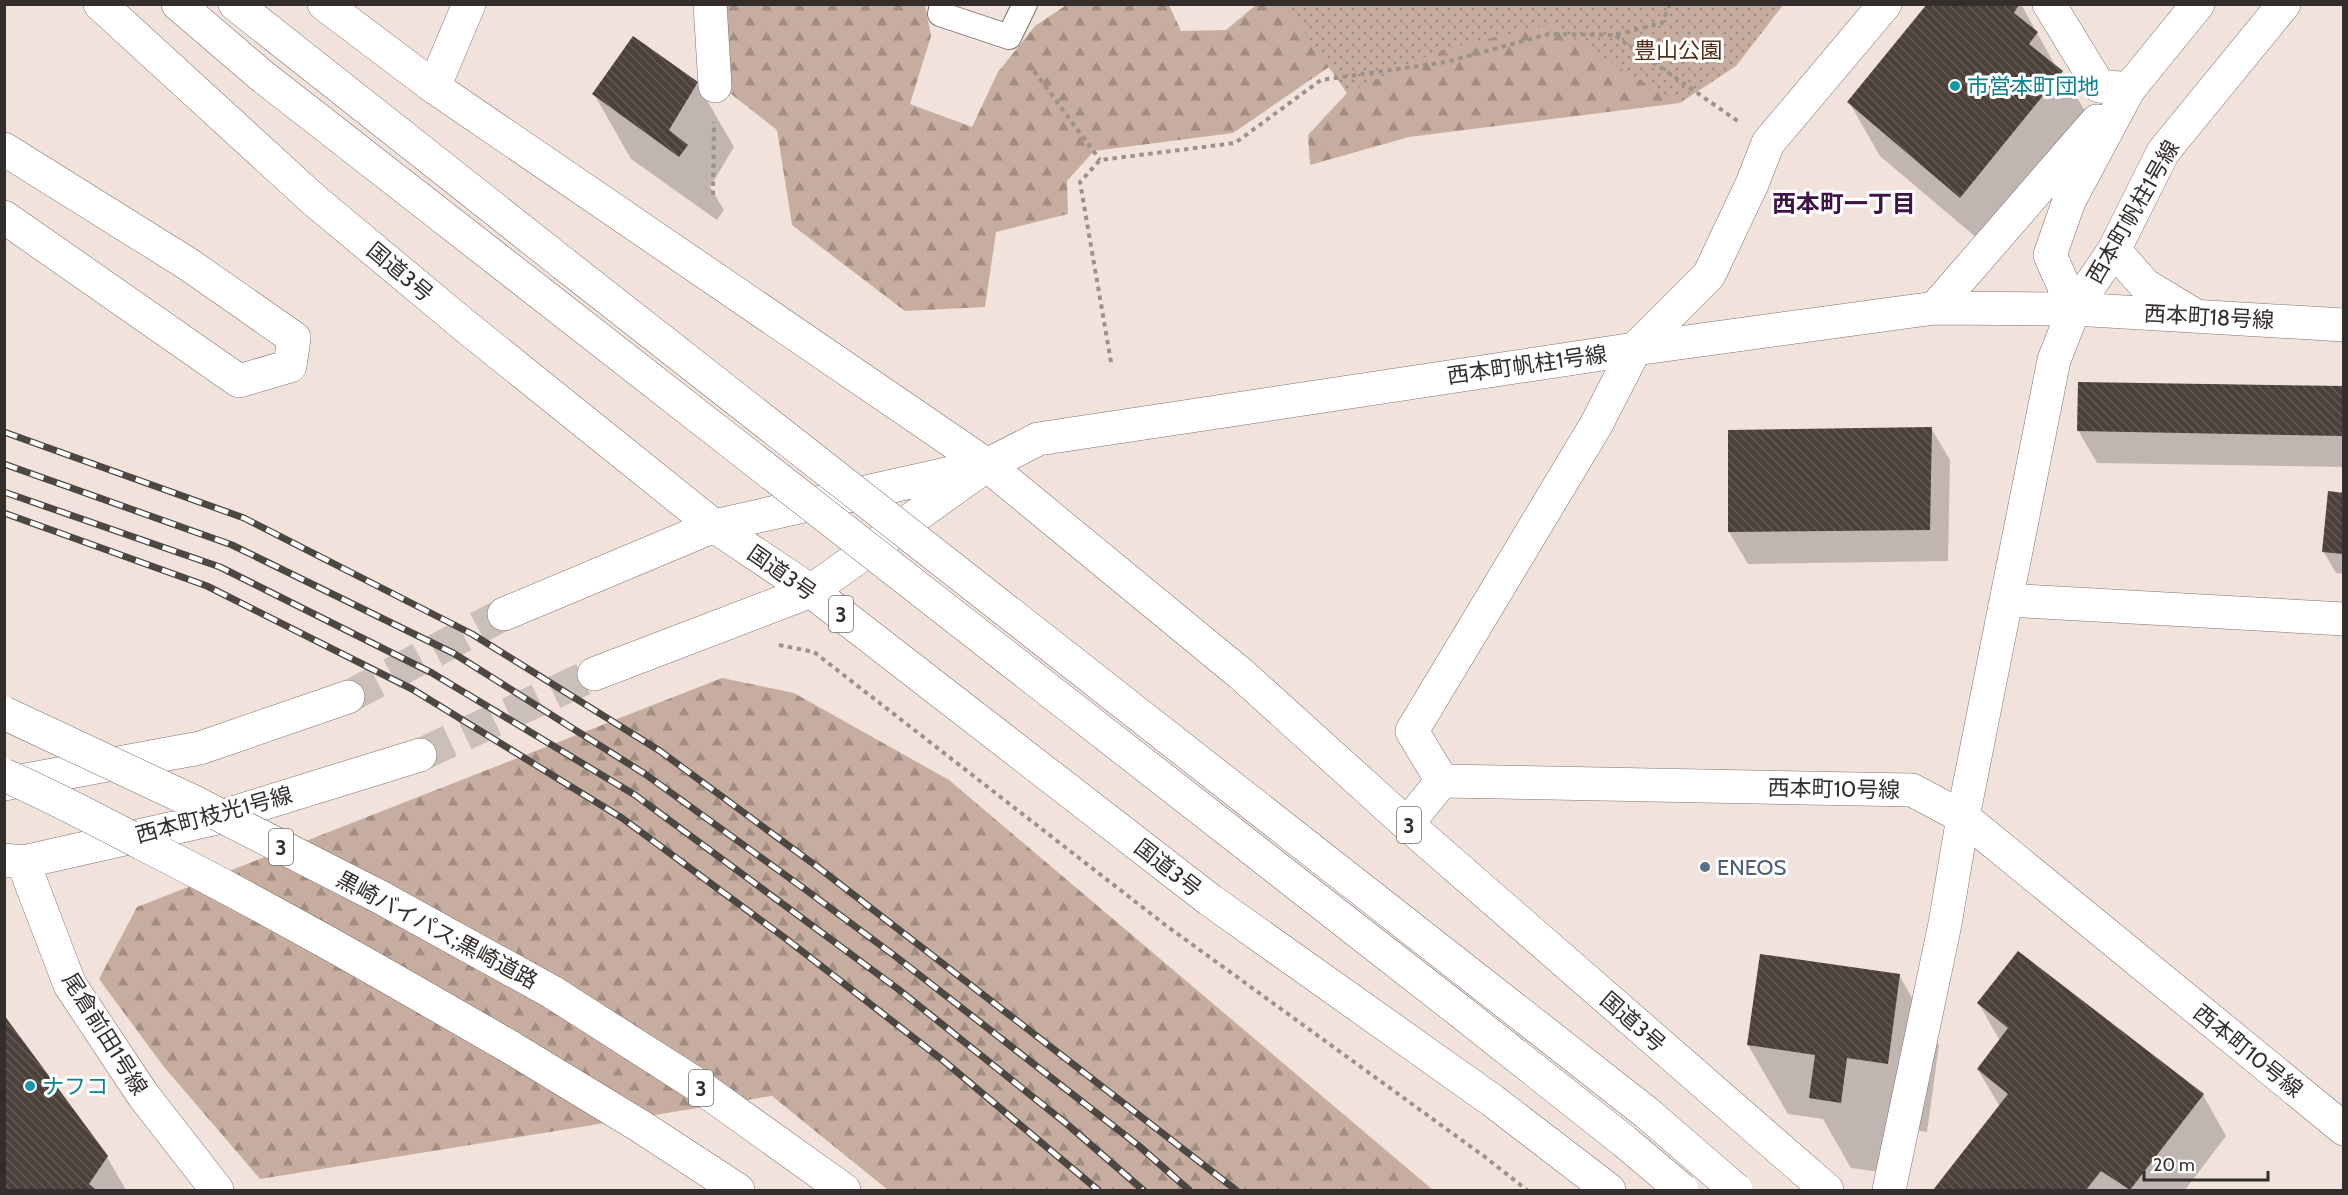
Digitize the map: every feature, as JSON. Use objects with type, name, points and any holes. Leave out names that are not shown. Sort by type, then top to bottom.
[{"type":"main road","name":"国道3号","points":[[100,4],[314,200],[473,333],[714,526],[811,591],[1210,900],[1493,1101],[1609,1191]]},
{"type":"main road","points":[[178,4],[262,76],[1461,1012],[1624,1141],[1682,1191]]},
{"type":"main road","points":[[235,4],[1610,1084],[1737,1191]]},
{"type":"main road","name":"国道3号","points":[[324,4],[434,87],[987,465],[1241,674],[1407,824],[1827,1191]]},
{"type":"main road","points":[[434,87],[469,4]]},
{"type":"main road","points":[[710,4],[715,86]]},
{"type":"main road","points":[[1407,824],[1442,781],[1412,731],[1596,425],[1635,349],[1709,274],[1752,184],[1768,143],[1885,4]]},
{"type":"main road","points":[[2049,4],[2099,86],[2129,89]]},
{"type":"main road","name":"西本町帆柱1号線","points":[[2074,309],[2050,255],[2069,201],[2129,89],[2198,4]]},
{"type":"main road","name":"西本町帆柱1号線","points":[[2074,309],[2114,250],[2163,152],[2284,4]]},
{"type":"main road","points":[[1935,308],[2093,126],[2129,89]]},
{"type":"main road","points":[[4,149],[188,264],[294,338],[290,366],[239,381],[4,217]]},
{"type":"main road","points":[[2114,250],[2145,285],[2200,317]]},
{"type":"main road","name":"西本町帆柱1号線","points":[[987,465],[1038,439],[1635,349],[1935,308],[2074,309]]},
{"type":"main road","points":[[1889,1191],[1945,924],[1963,817],[2054,360],[2074,309]]},
{"type":"main road","name":"西本町18号線","points":[[2074,309],[2343,324]]},
{"type":"main road","points":[[504,614],[714,526],[987,465]]},
{"type":"main road","points":[[594,674],[811,591],[987,465]]},
{"type":"main road","points":[[2007,600],[2343,619]]},
{"type":"main road","points":[[4,784],[200,748],[348,698]]},
{"type":"main road","name":"黒崎バイパス;黒崎道路","points":[[4,713],[192,801],[380,897],[552,992],[696,1084],[844,1191]]},
{"type":"main road","name":"西本町枝光1号線","points":[[14,861],[213,819],[420,755]]},
{"type":"main road","points":[[4,775],[40,791],[211,879],[342,950],[510,1047],[640,1126],[738,1191]]},
{"type":"main road","name":"西本町10号線","points":[[1442,781],[1912,790],[1963,817],[2343,1130]]},
{"type":"main road","name":"尾倉前田1号線","points":[[14,861],[70,986],[143,1095],[217,1191]]},
{"type":"lane","points":[[942,4],[940,14],[1009,37],[1025,4]]},
{"type":"path","points":[[1111,362],[1080,182],[1100,160],[1235,143],[1321,80],[1446,62],[1549,34],[1614,35],[1662,23],[1670,4]]},
{"type":"path","points":[[1614,35],[1768,143]]},
{"type":"path","points":[[1009,37],[1100,160]]},
{"type":"path","points":[[713,195],[715,86]]},
{"type":"path","points":[[742,617],[771,644],[814,652],[1164,924],[1485,1157],[1527,1191]]},
{"type":"green space","points":[[1068,4],[1169,5],[1181,31],[1226,30],[1256,5],[1533,5],[1551,24],[1680,103],[1409,137],[1310,165],[1308,135],[1347,93],[1329,67],[1233,133],[1094,151],[1067,181],[1068,214],[996,232],[985,307],[905,311],[792,225],[777,130],[726,90],[722,5],[925,5],[931,36],[910,104],[972,127],[998,72],[1035,26]]},
{"type":"green space","name":"豊山公園","points":[[1286,5],[1783,5],[1736,66],[1680,103],[1629,74],[1551,24],[1438,51],[1347,93]]},
{"type":"green space","points":[[722,678],[794,693],[949,780],[1433,1190],[888,1190],[772,1096],[260,1179],[164,1067],[99,979],[137,907]]},
{"type":"building","name":"市営本町団地","points":[[1927,4],[2019,4],[2014,13],[2038,32],[2029,44],[2063,71],[1960,198],[1847,102]]},
{"type":"building","points":[[633,36],[698,82],[669,130],[688,145],[679,157],[592,94]]},
{"type":"building","points":[[2078,382],[2344,386],[2344,436],[2077,431]]},
{"type":"building","points":[[1932,427],[1930,530],[1728,532],[1728,430]]},
{"type":"building","points":[[2328,491],[2344,493],[2344,554],[2322,552]]},
{"type":"building","points":[[2018,951],[2204,1094],[2130,1190],[2101,1171],[2086,1190],[1933,1190],[2008,1094],[1977,1069],[2008,1028],[1977,1003]]},
{"type":"building","points":[[1760,954],[1900,974],[1888,1064],[1847,1058],[1841,1103],[1809,1098],[1815,1055],[1747,1045]]},
{"type":"building","name":"ナフコ","points":[[4,1015],[108,1156],[89,1184],[96,1190],[4,1190]]},
{"type":"tunnel","points":[[348,697],[504,614]]},
{"type":"tunnel","points":[[420,755],[594,674]]},
{"type":"railway","points":[[4,432],[244,518],[472,634],[660,751],[819,868],[1236,1190]]},
{"type":"railway","points":[[4,464],[232,545],[453,653],[645,774],[806,890],[895,956],[1139,1146],[1189,1190]]},
{"type":"railway","points":[[4,492],[220,567],[432,673],[635,795],[898,989],[1068,1125],[1143,1190]]},
{"type":"railway","points":[[4,513],[207,586],[412,689],[622,818],[785,938],[945,1062],[1098,1190]]},
{"type":"place","name":"市営本町団地","points":[[1955,86]]},
{"type":"place","name":"ENEOS","points":[[1705,867]]},
{"type":"place","name":"ナフコ","points":[[30,1086]]},
{"type":"district","name":"西本町一丁目","points":[[1844,203]]}]
